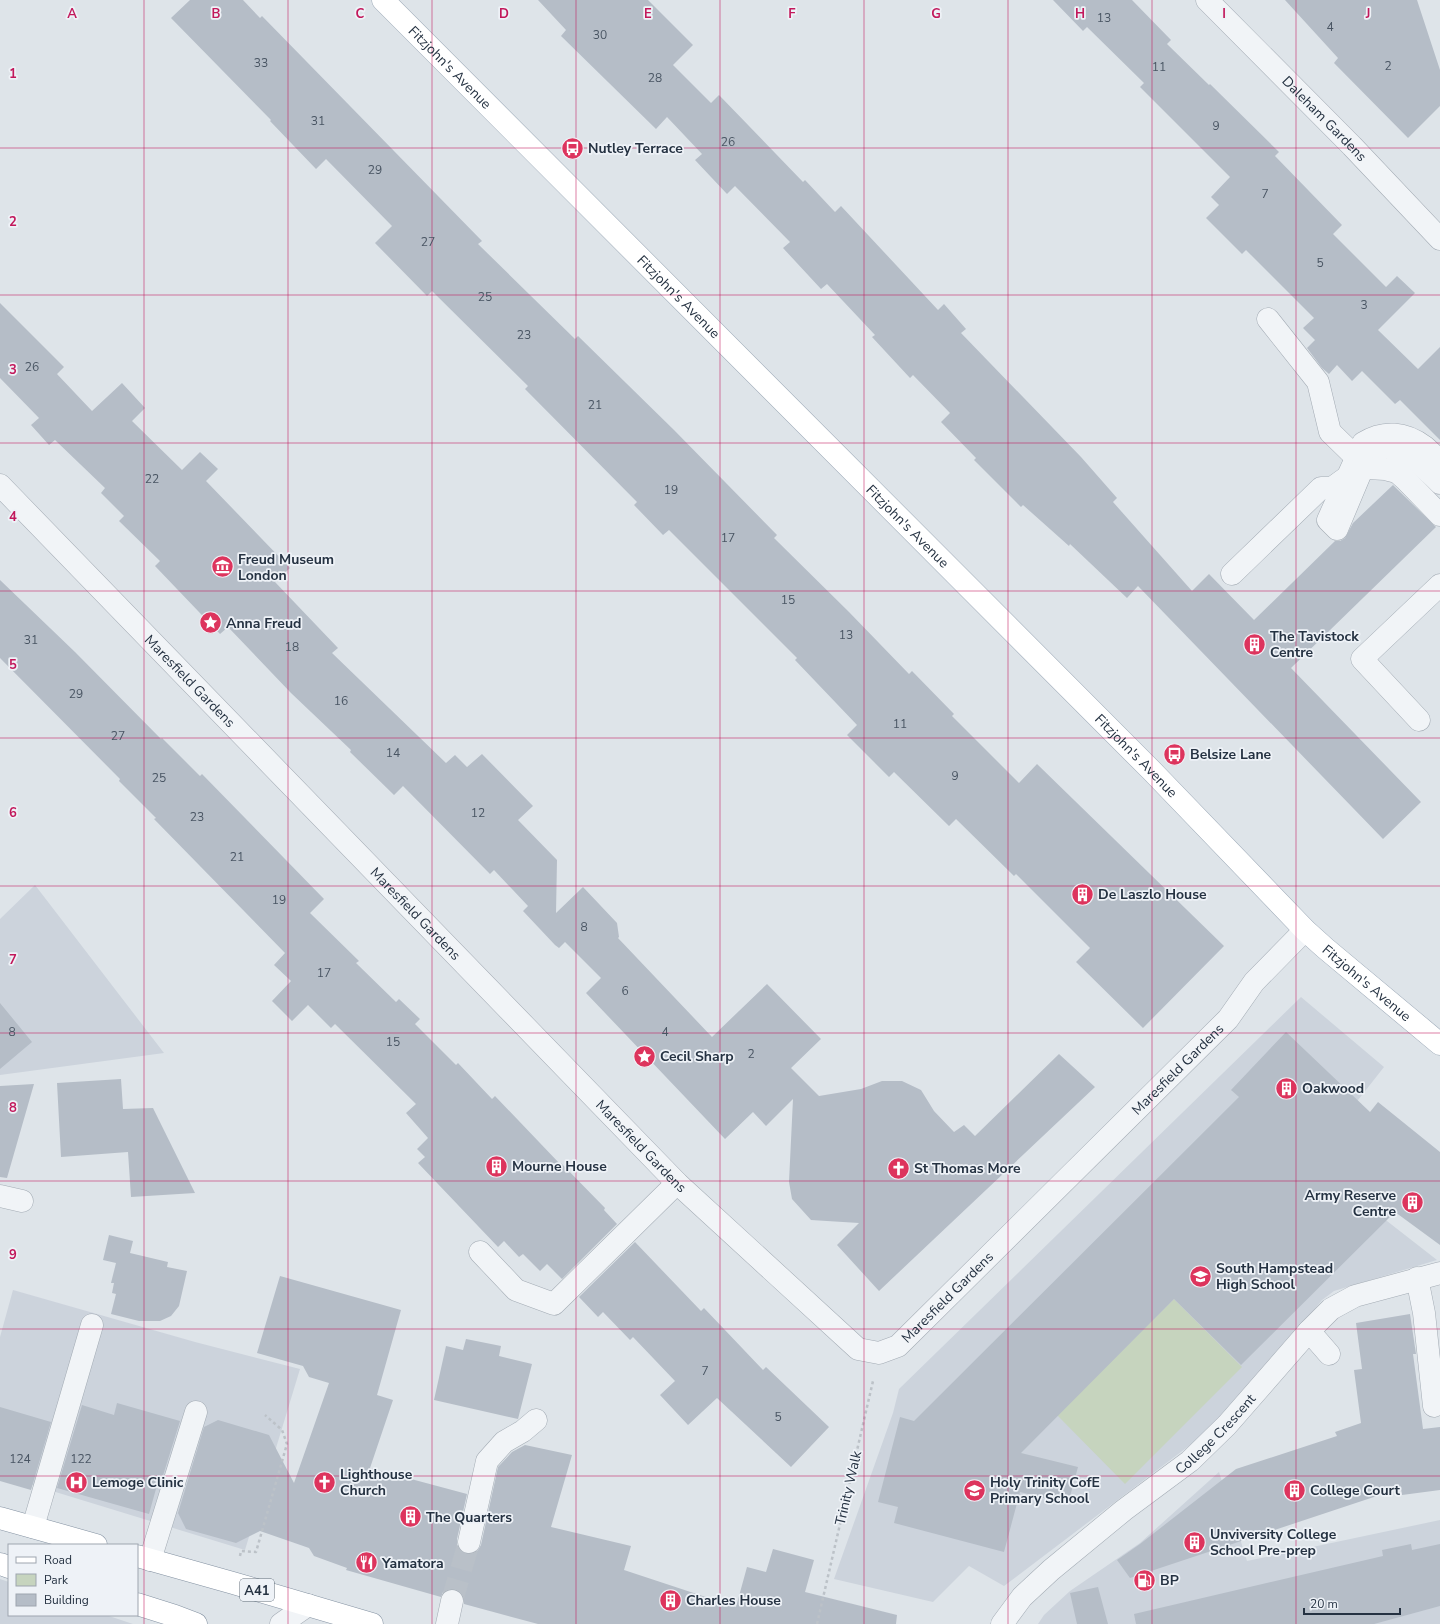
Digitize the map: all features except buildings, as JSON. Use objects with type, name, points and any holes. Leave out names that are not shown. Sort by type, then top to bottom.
[{"type":"main road","name":"Fitzjohn's Avenue","points":[[383,0],[1152,771],[1305,930],[1440,1044]]},
{"type":"main road","points":[[0,1518],[92,1544]]},
{"type":"main road","name":"A41","points":[[144,1558],[372,1624]]},
{"type":"main road","points":[[138,1604],[178,1620],[196,1624]]},
{"type":"street","name":"Daleham Gardens","points":[[1207,0],[1352,146],[1440,239]]},
{"type":"street","points":[[1268,319],[1318,382],[1330,432],[1367,453],[1385,469],[1397,472],[1440,515]]},
{"type":"street","points":[[1232,574],[1321,488],[1332,488],[1357,470],[1378,435],[1392,434],[1407,438],[1425,447],[1440,462]]},
{"type":"street","points":[[1367,453],[1378,447],[1391,448],[1403,453],[1422,466],[1440,483]]},
{"type":"street","name":"Maresfield Gardens","points":[[0,485],[677,1183],[858,1349],[879,1353],[898,1346],[1228,1019],[1254,982],[1305,930]]},
{"type":"street","points":[[1419,720],[1362,659],[1440,585]]},
{"type":"street","points":[[480,1252],[516,1290],[554,1304],[677,1183]]},
{"type":"street","points":[[0,1196],[22,1201]]},
{"type":"street","name":"College Crescent","points":[[1002,1624],[1022,1597],[1051,1570],[1124,1510],[1190,1461],[1227,1425],[1309,1331],[1331,1309],[1355,1296],[1440,1273]]},
{"type":"street","points":[[1417,1278],[1424,1313],[1434,1406]]},
{"type":"street","points":[[33,1527],[92,1325]]},
{"type":"street","points":[[1309,1331],[1329,1354]]},
{"type":"street","points":[[144,1558],[196,1412]]},
{"type":"street","points":[[469,1542],[487,1461],[504,1442],[536,1420]]},
{"type":"street","points":[[447,1624],[452,1601]]},
{"type":"street","points":[[281,1624],[308,1605]]},
{"type":"path","name":"Trinity Walk","points":[[817,1624],[879,1353]]},
{"type":"path","points":[[240,1556],[241,1551],[256,1552],[287,1444],[282,1430],[265,1415]]},
{"type":"shaded area","points":[[35,885],[164,1053],[0,1075],[0,919]]},
{"type":"shaded area","name":"South Hampstead High School","points":[[1301,997],[1384,1067],[1310,1161],[1437,1260],[1334,1291],[1322,1300],[1271,1363],[1206,1433],[1004,1586],[969,1566],[933,1602],[834,1579],[893,1413],[899,1389]]},
{"type":"shaded area","points":[[13,1290],[195,1342],[300,1369],[245,1550],[0,1475],[0,1337]]},
{"type":"shaded area","points":[[1219,1472],[1247,1561],[1440,1520],[1440,1624],[1038,1624],[1044,1615],[1070,1591],[1140,1543]]},
{"type":"shaded area","points":[[0,1579],[8,1582],[8,1616],[109,1616],[133,1624],[0,1624]]},
{"type":"green space","points":[[1174,1299],[1242,1367],[1125,1484],[1057,1415]]},
{"type":"tunnel","points":[[452,1601],[469,1542]]},
{"type":"place","name":"Nutley Terrace","points":[[572,148]]},
{"type":"place","name":"Freud Museum London","points":[[223,567]]},
{"type":"place","name":"Anna Freud","points":[[210,623]]},
{"type":"place","name":"The Tavistock Centre","points":[[1255,644]]},
{"type":"place","name":"Belsize Lane","points":[[1175,754]]},
{"type":"place","name":"De Laszlo House","points":[[1083,894]]},
{"type":"place","name":"Cecil Sharp","points":[[645,1056]]},
{"type":"place","name":"Oakwood","points":[[1286,1088]]},
{"type":"place","name":"Mourne House","points":[[496,1166]]},
{"type":"place","name":"St Thomas More","points":[[899,1168]]},
{"type":"place","name":"Army Reserve Centre","points":[[1412,1203]]},
{"type":"place","name":"South Hampstead High School","points":[[1200,1276]]},
{"type":"place","name":"Lemoge Clinic","points":[[76,1482]]},
{"type":"place","name":"Lighthouse Church","points":[[324,1482]]},
{"type":"place","name":"Holy Trinity CofE Primary School","points":[[975,1490]]},
{"type":"place","name":"College Court","points":[[1294,1490]]},
{"type":"place","name":"The Quarters","points":[[411,1517]]},
{"type":"place","name":"Unviversity College School Pre-prep","points":[[1195,1542]]},
{"type":"place","name":"Yamatora","points":[[366,1563]]},
{"type":"place","name":"BP","points":[[1145,1580]]},
{"type":"place","name":"Charles House","points":[[671,1600]]}]
